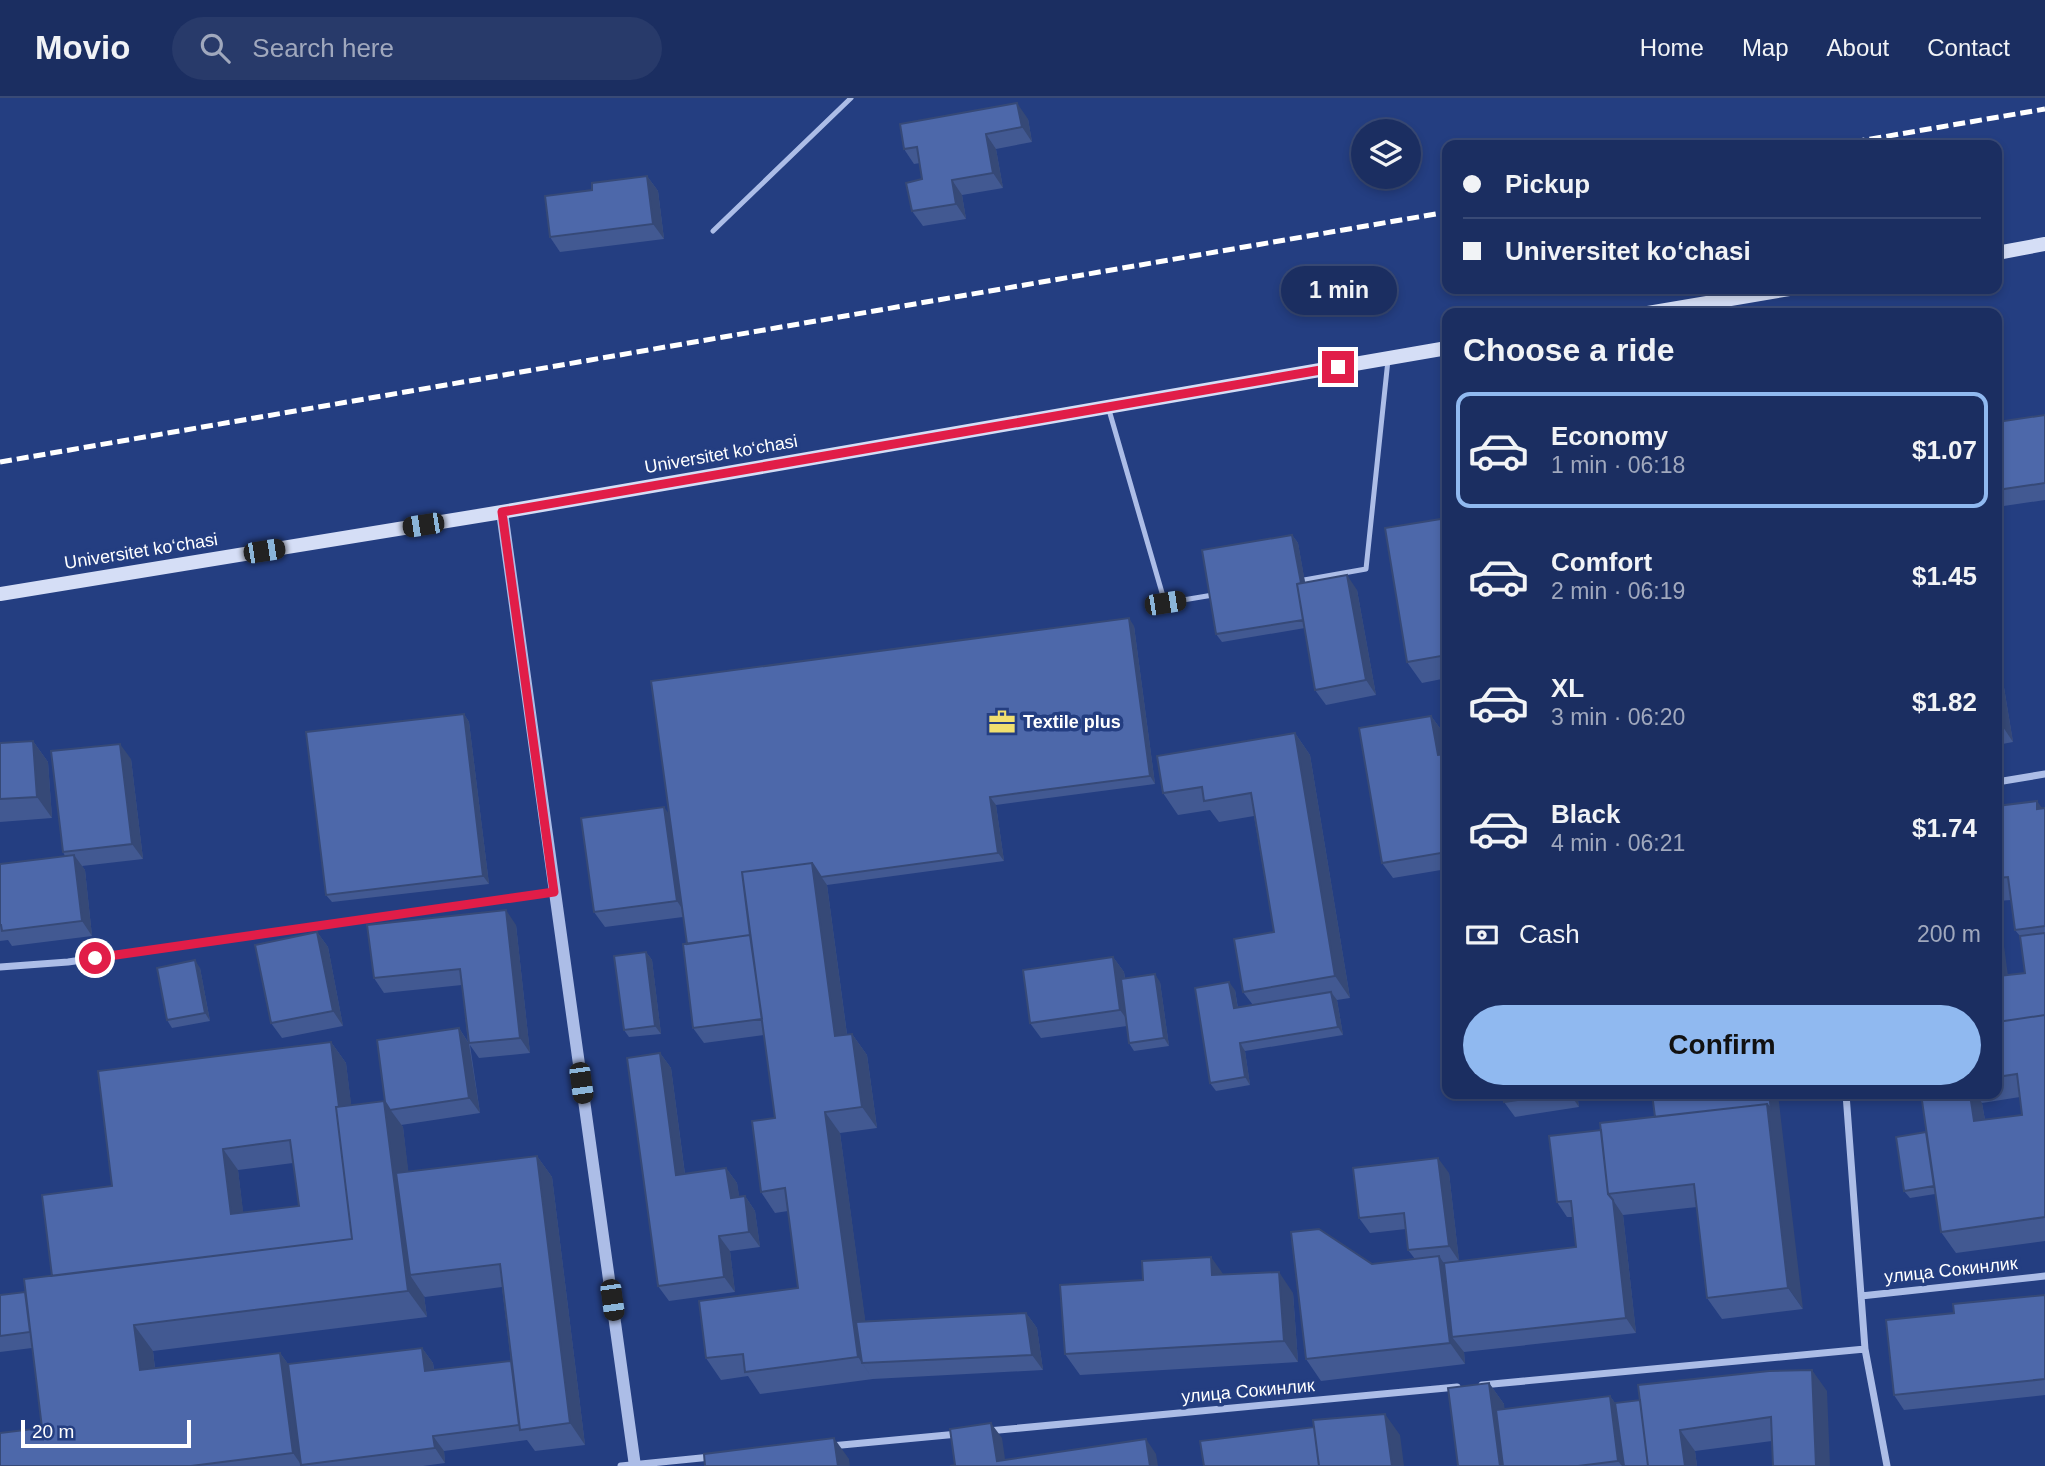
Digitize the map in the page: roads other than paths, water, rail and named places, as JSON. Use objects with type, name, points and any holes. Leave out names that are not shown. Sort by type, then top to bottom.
[{"type":"main road","points":[[2002,252],[2045,244]]},
{"type":"main road","points":[[1677,308],[1760,294]]},
{"type":"main road","name":"Universitet kо‘chasi","points":[[0,594],[502,512],[1442,349]]},
{"type":"street","points":[[502,512],[635,1465]]},
{"type":"street","points":[[2002,781],[2045,774]]},
{"type":"street","points":[[0,967],[68,962],[554,892]]},
{"type":"street","points":[[1846,1099],[1865,1349],[1887,1466]]},
{"type":"street","name":"улица Сокинлик","points":[[1861,1296],[2045,1276]]},
{"type":"street","points":[[1478,1385],[1865,1349]]},
{"type":"street","name":"улица Сокинлик","points":[[981,1432],[1464,1387]]},
{"type":"street","points":[[828,1446],[967,1433]]},
{"type":"street","points":[[621,1466],[718,1456]]},
{"type":"lane","points":[[713,231],[851,98]]},
{"type":"lane","points":[[1304,580],[1366,569],[1389,358]]},
{"type":"lane","points":[[1108,407],[1165,603],[1213,595]]},
{"type":"railway","points":[[1865,140],[2045,109]]},
{"type":"railway","points":[[0,462],[1442,213]]},
{"type":"place","name":"Textile plus","points":[[1002,722]]}]
